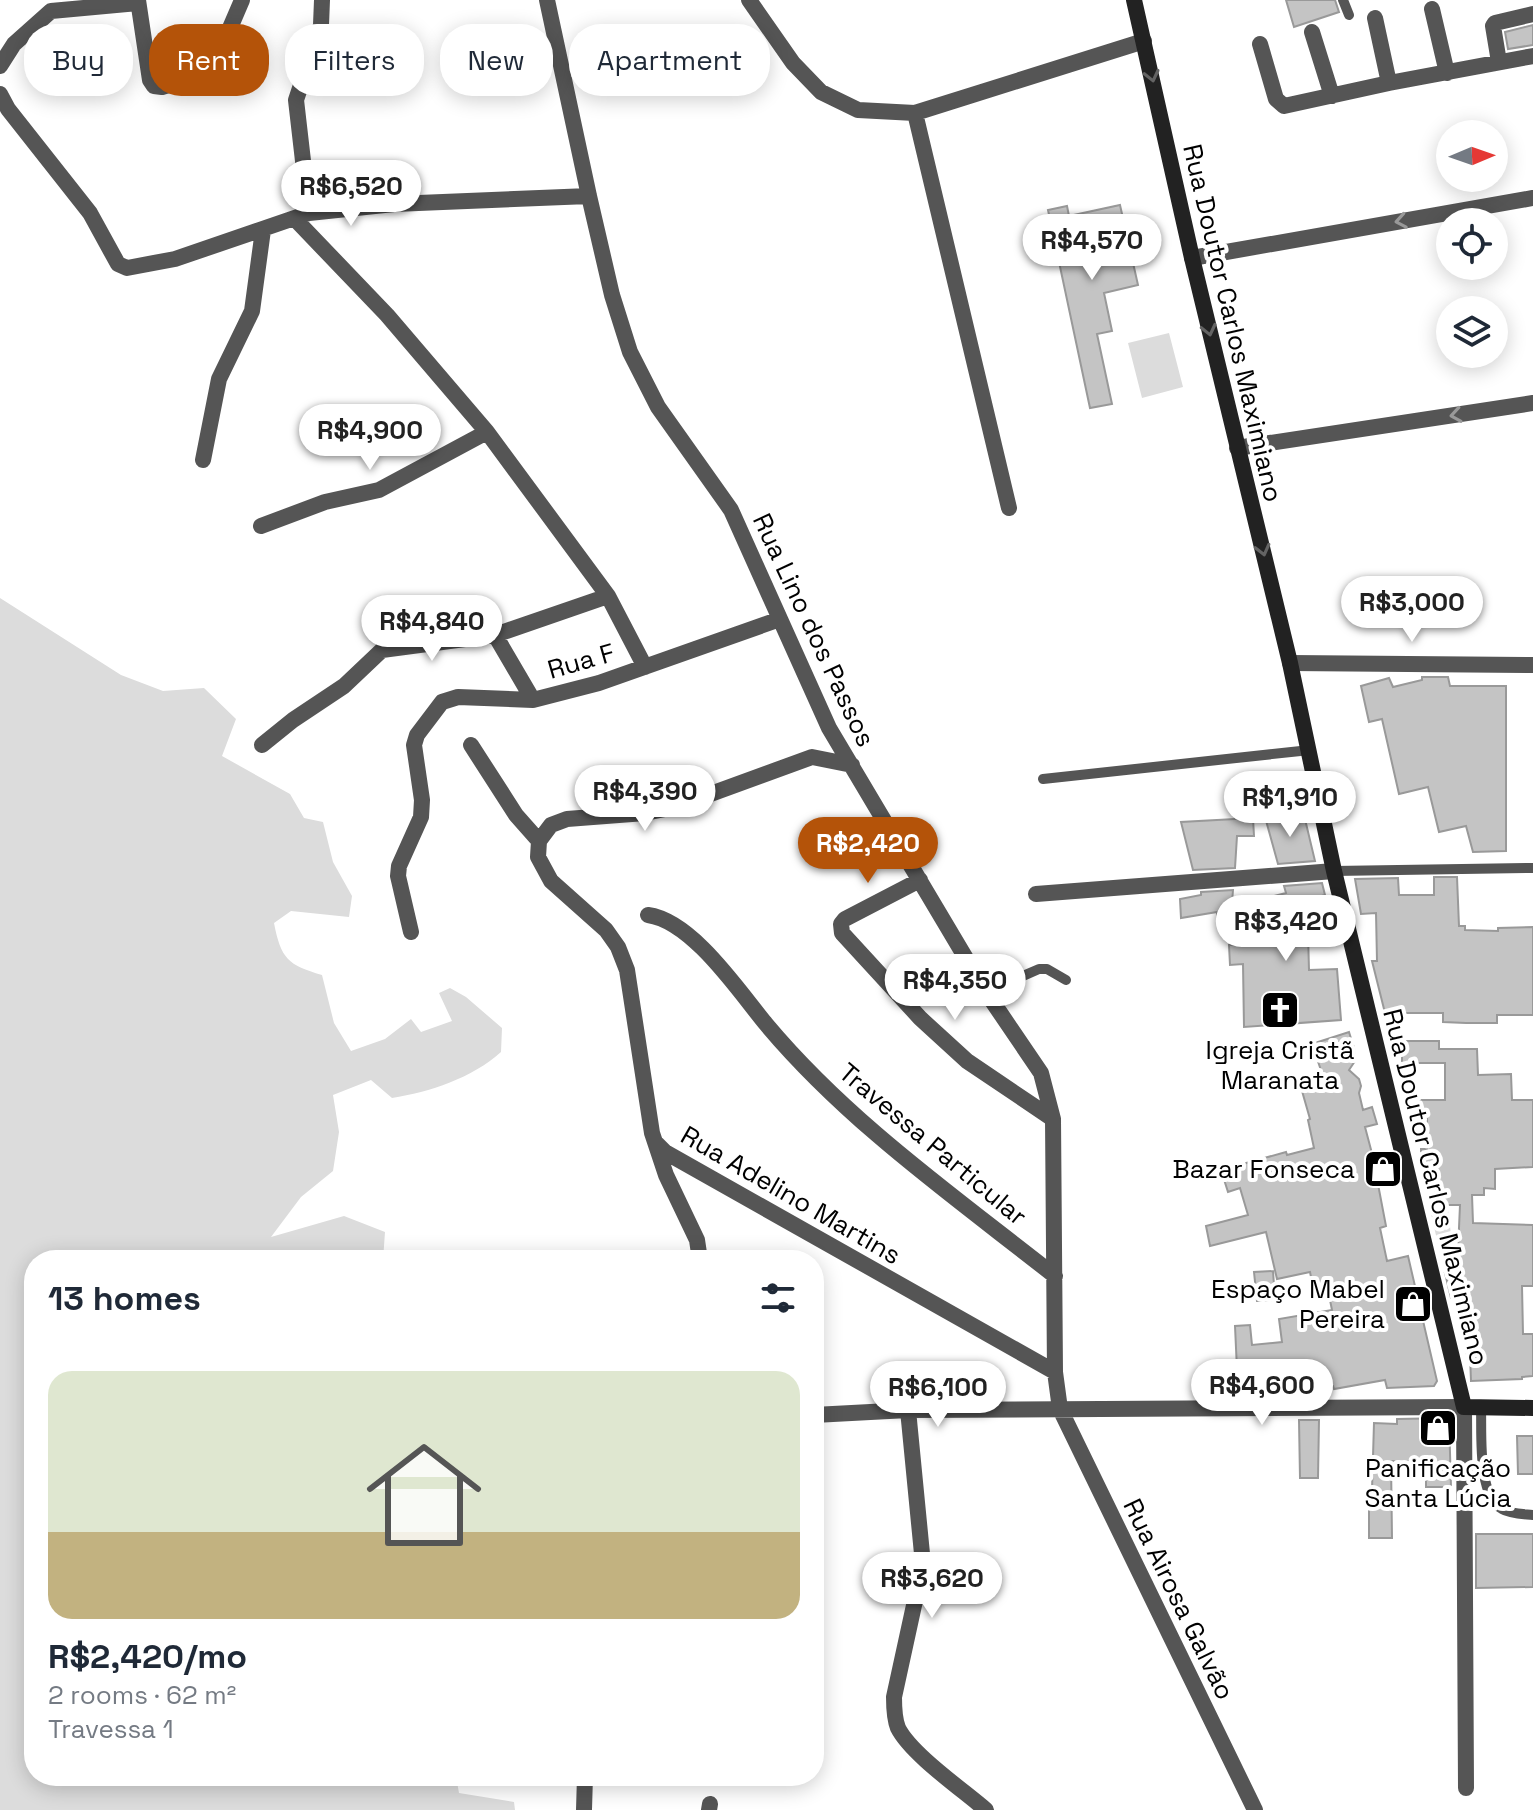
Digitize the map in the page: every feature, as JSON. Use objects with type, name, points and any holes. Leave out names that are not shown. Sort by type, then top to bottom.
[{"type":"main road","name":"Rua Doutor Carlos Maximiano","points":[[1134,0],[1192,258],[1310,750],[1334,871],[1472,1408]]},
{"type":"main road","points":[[1472,1408],[1533,1408]]},
{"type":"street","points":[[0,66],[14,44],[50,5],[138,1],[150,80],[154,86],[162,87],[204,74],[210,69],[242,0]]},
{"type":"street","points":[[322,0],[321,25],[296,100],[302,216],[487,432],[608,596],[645,667]]},
{"type":"street","name":"Rua Lino dos Passos","points":[[547,0],[612,295],[630,352],[658,407],[731,510],[829,728],[986,992],[1041,1073],[1053,1119],[1055,1372],[1060,1409]]},
{"type":"street","points":[[749,0],[793,63],[821,92],[858,110],[915,113],[1144,41]]},
{"type":"street","points":[[1432,9],[1447,73]]},
{"type":"street","points":[[1499,62],[1495,23],[1533,14]]},
{"type":"street","points":[[1375,18],[1389,83]]},
{"type":"street","points":[[1312,32],[1332,96]]},
{"type":"street","points":[[1260,44],[1276,99],[1284,106],[1533,56]]},
{"type":"street","points":[[0,94],[8,109],[90,213],[122,267],[175,259],[302,216],[394,204],[589,196]]},
{"type":"street","points":[[915,113],[1009,508]]},
{"type":"street","points":[[1192,258],[1533,198]]},
{"type":"street","points":[[203,460],[219,379],[252,311],[263,230]]},
{"type":"street","points":[[1237,448],[1533,403]]},
{"type":"street","points":[[261,526],[325,502],[379,490],[487,432]]},
{"type":"street","points":[[262,745],[344,686],[382,650],[495,635],[608,596]]},
{"type":"street","name":"Rua F","points":[[411,932],[398,876],[399,866],[421,817],[422,800],[415,766],[417,735],[442,702],[458,697],[533,700],[645,667],[780,619]]},
{"type":"street","points":[[495,635],[533,700]]},
{"type":"street","points":[[1290,663],[1533,665]]},
{"type":"street","points":[[471,745],[516,815],[539,841],[551,825],[567,819],[645,813],[675,807],[812,757],[821,750],[829,728]]},
{"type":"street","points":[[812,757],[852,765]]},
{"type":"street","name":"Rua Adelino Martins","points":[[539,841],[538,857],[551,881],[606,930],[618,947],[627,970],[655,1143],[665,1152],[1055,1372]]},
{"type":"street","points":[[1036,894],[1334,871]]},
{"type":"street","points":[[920,880],[841,924],[842,933],[920,1018],[967,1061],[1053,1119]]},
{"type":"street","name":"Travessa Particular","points":[[648,915],[669,921],[686,931],[790,1052],[862,1123],[1055,1276]]},
{"type":"street","points":[[655,1143],[698,1250]]},
{"type":"street","points":[[824,1414],[908,1410],[1472,1408]]},
{"type":"street","name":"Rua Doutor Carlos Maximiano","points":[[1466,1788],[1472,1408]]},
{"type":"street","name":"Rua Airosa Galvão","points":[[1060,1409],[1255,1810]]},
{"type":"street","points":[[908,1410],[923,1564],[894,1697],[894,1712],[897,1726],[907,1742],[986,1810]]},
{"type":"street","points":[[584,1810],[585,1786]]},
{"type":"lane","points":[[1343,0],[1349,15]]},
{"type":"lane","points":[[1043,779],[1310,750]]},
{"type":"lane","points":[[1334,871],[1532,868]]},
{"type":"lane","points":[[986,992],[1039,969],[1047,969],[1066,980]]},
{"type":"lane","points":[[1472,1408],[1484,1481],[1491,1498],[1502,1510],[1533,1515]]},
{"type":"shaded area","points":[[1169,333],[1183,387],[1142,398],[1128,343]]},
{"type":"shaded area","points":[[0,598],[121,675],[163,691],[204,688],[236,719],[222,756],[290,794],[304,818],[323,822],[333,862],[352,896],[349,917],[291,911],[274,923],[283,953],[288,959],[301,968],[322,975],[334,1023],[351,1051],[385,1039],[411,1019],[421,1032],[452,1021],[439,993],[450,988],[466,997],[502,1028],[501,1052],[477,1069],[450,1082],[392,1098],[371,1080],[333,1095],[339,1132],[333,1171],[301,1197],[271,1237],[344,1216],[385,1232],[384,1250],[24,1250],[24,1786],[458,1786],[459,1793],[514,1802],[515,1810],[0,1810]]},
{"type":"shaded area","points":[[1430,1209],[1448,1210],[1453,1251],[1440,1253]]},
{"type":"building","points":[[1286,0],[1335,0],[1339,12],[1294,27]]},
{"type":"building","points":[[1533,25],[1533,45],[1508,49],[1505,32]]},
{"type":"building","points":[[1120,205],[1138,285],[1104,293],[1112,331],[1097,334],[1112,404],[1090,408],[1048,210],[1067,206],[1069,216]]},
{"type":"building","points":[[1422,677],[1448,677],[1450,686],[1506,686],[1506,851],[1473,852],[1466,826],[1439,832],[1428,787],[1399,794],[1382,719],[1369,722],[1361,686],[1389,678],[1393,687],[1422,680]]},
{"type":"building","points":[[1304,815],[1315,861],[1278,864],[1265,817]]},
{"type":"building","points":[[1253,818],[1254,836],[1237,836],[1235,868],[1193,870],[1181,822]]},
{"type":"building","points":[[1434,877],[1457,877],[1459,926],[1465,926],[1465,930],[1498,931],[1498,928],[1533,927],[1533,1015],[1497,1015],[1497,1023],[1466,1023],[1443,1022],[1443,1013],[1385,1013],[1372,961],[1377,961],[1376,913],[1361,914],[1355,879],[1398,878],[1399,895],[1434,895]]},
{"type":"building","points":[[1322,883],[1325,895],[1318,897],[1322,932],[1308,933],[1309,970],[1337,969],[1341,1020],[1244,1027],[1243,964],[1230,965],[1229,945],[1256,944],[1255,901],[1286,893],[1284,886]]},
{"type":"building","points":[[1233,890],[1231,916],[1217,917],[1217,912],[1181,918],[1180,899],[1201,895],[1201,892]]},
{"type":"building","points":[[1349,1032],[1355,1061],[1349,1070],[1359,1079],[1363,1110],[1372,1107],[1377,1124],[1365,1127],[1374,1161],[1385,1158],[1390,1176],[1377,1179],[1386,1226],[1380,1228],[1387,1261],[1408,1256],[1437,1381],[1434,1386],[1387,1388],[1385,1380],[1334,1389],[1333,1386],[1313,1389],[1312,1376],[1265,1382],[1263,1368],[1237,1370],[1235,1326],[1250,1325],[1252,1345],[1282,1342],[1279,1319],[1332,1310],[1327,1285],[1313,1287],[1310,1272],[1277,1279],[1266,1232],[1210,1246],[1206,1226],[1248,1215],[1240,1188],[1228,1192],[1221,1170],[1286,1152],[1287,1155],[1314,1148],[1302,1091],[1326,1085],[1312,1044]]},
{"type":"building","points":[[1402,1041],[1439,1041],[1439,1049],[1477,1049],[1478,1075],[1511,1074],[1512,1100],[1533,1100],[1533,1167],[1495,1169],[1495,1189],[1484,1188],[1484,1195],[1472,1195],[1473,1223],[1533,1225],[1533,1286],[1522,1286],[1523,1334],[1533,1334],[1533,1376],[1471,1381],[1465,1301],[1451,1298],[1445,1273],[1457,1273],[1460,1205],[1435,1205],[1435,1163],[1421,1163],[1421,1149],[1427,1149],[1427,1119],[1411,1119],[1412,1100],[1445,1100],[1445,1063],[1402,1063]]},
{"type":"building","points":[[1273,1271],[1275,1300],[1257,1301],[1254,1272]]},
{"type":"building","points":[[1449,1418],[1451,1487],[1426,1487],[1426,1461],[1391,1461],[1392,1538],[1369,1538],[1374,1423],[1397,1424],[1397,1419]]},
{"type":"building","points":[[1299,1420],[1319,1420],[1318,1478],[1300,1478]]},
{"type":"building","points":[[1517,1436],[1533,1436],[1533,1474],[1518,1474]]},
{"type":"building","points":[[1476,1534],[1533,1534],[1533,1587],[1476,1588]]},
{"type":"place","name":"Igreja Cristã Maranata","points":[[1280,1010]]},
{"type":"place","name":"Bazar Fonseca","points":[[1383,1169]]},
{"type":"place","name":"Espaço Mabel Pereira","points":[[1413,1304]]},
{"type":"place","name":"Panificação Santa Lúcia","points":[[1438,1428]]}]
